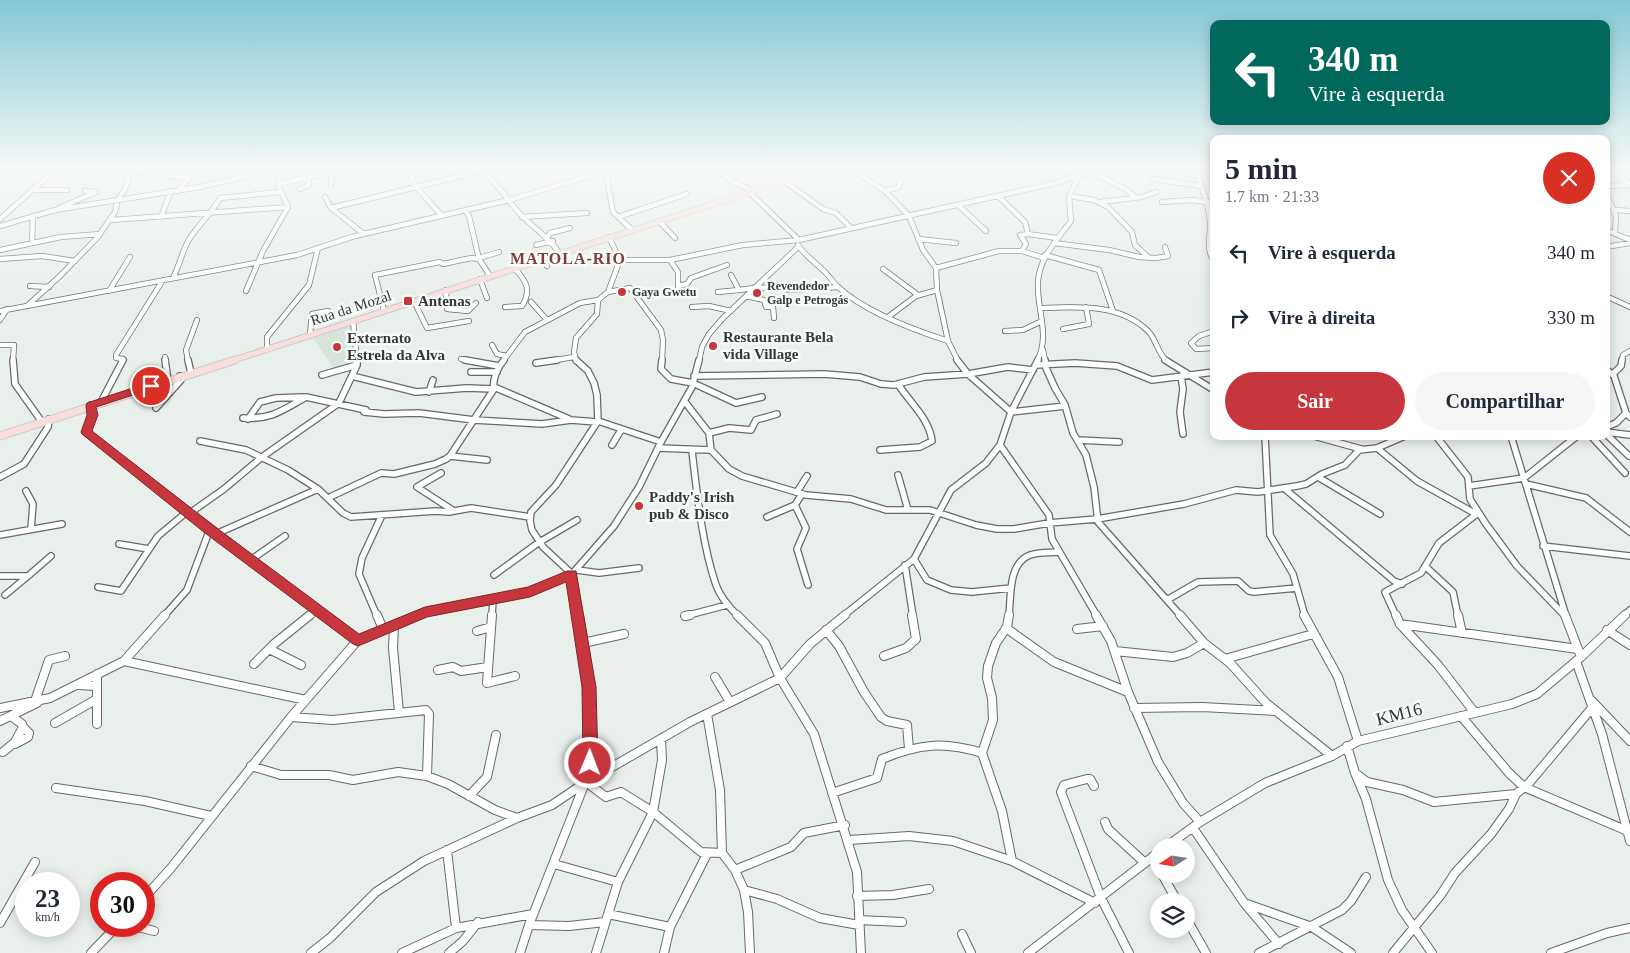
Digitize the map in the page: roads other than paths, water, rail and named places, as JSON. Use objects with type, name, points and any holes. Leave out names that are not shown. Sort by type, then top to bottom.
[{"type":"main road","name":"Rua da Mozal","points":[[0,436],[685,212]]},
{"type":"street","points":[[0,226],[46,212]]},
{"type":"street","points":[[27,306],[75,261],[100,234],[111,220],[114,212]]},
{"type":"street","points":[[161,217],[163,212]]},
{"type":"street","points":[[111,220],[228,212]]},
{"type":"street","points":[[246,291],[265,246],[285,212]]},
{"type":"street","points":[[337,212],[364,234]]},
{"type":"street","points":[[439,212],[442,216]]},
{"type":"street","points":[[0,310],[297,255],[364,234],[456,212]]},
{"type":"street","points":[[467,212],[470,218],[479,258],[490,276]]},
{"type":"street","points":[[519,212],[548,236],[560,254]]},
{"type":"street","points":[[615,212],[618,218],[632,230]]},
{"type":"street","points":[[618,218],[634,212]]},
{"type":"street","points":[[770,212],[798,240],[798,247],[838,287],[858,301],[910,329],[948,342]]},
{"type":"street","points":[[830,212],[836,214],[851,228]]},
{"type":"street","points":[[906,212],[929,260],[936,268],[937,290],[948,342],[958,361],[968,374],[1011,412]]},
{"type":"street","points":[[593,262],[670,260],[768,241],[798,240],[925,212]]},
{"type":"street","points":[[966,212],[986,231]]},
{"type":"street","points":[[1015,212],[1025,222],[1028,234]]},
{"type":"street","points":[[1071,212],[1072,219],[1044,257],[1038,280],[1044,334],[1043,350],[1054,388],[1065,406],[1072,429],[1086,456],[1094,487],[1097,518],[1101,526],[1204,643],[1234,667],[1275,711],[1332,756]]},
{"type":"street","points":[[1113,212],[1134,235],[1136,247],[1148,257]]},
{"type":"street","points":[[1615,233],[1618,220],[1616,212]]},
{"type":"street","points":[[522,217],[587,213]]},
{"type":"street","points":[[173,278],[180,266],[188,242],[197,227],[211,214]]},
{"type":"street","points":[[32,243],[33,216]]},
{"type":"street","points":[[658,221],[676,238]]},
{"type":"street","points":[[548,236],[550,232],[570,228]]},
{"type":"street","points":[[1610,231],[1630,241]]},
{"type":"street","points":[[0,250],[61,237],[100,234]]},
{"type":"street","points":[[1022,251],[1026,244],[1020,235],[1028,234],[1156,259],[1168,256],[1165,247]]},
{"type":"street","points":[[608,292],[620,261],[618,251],[609,237]]},
{"type":"street","points":[[918,239],[956,243]]},
{"type":"street","points":[[1610,246],[1630,241]]},
{"type":"street","points":[[536,245],[553,242]]},
{"type":"street","points":[[575,572],[625,510],[639,487],[659,445],[685,402],[694,380],[705,340],[730,310],[798,247]]},
{"type":"street","points":[[267,348],[267,337],[309,285],[318,248]]},
{"type":"street","points":[[936,268],[991,252],[1022,251],[1098,270],[1113,311]]},
{"type":"street","points":[[384,310],[375,275],[440,262],[443,264],[479,258],[500,252]]},
{"type":"street","points":[[0,259],[42,256],[75,261]]},
{"type":"street","points":[[109,291],[130,257]]},
{"type":"street","points":[[543,259],[547,266]]},
{"type":"street","points":[[670,260],[678,272],[677,285],[695,282]]},
{"type":"street","points":[[687,284],[691,278],[727,265]]},
{"type":"street","points":[[505,308],[522,306],[528,293],[526,281],[514,268]]},
{"type":"street","points":[[717,269],[719,275]]},
{"type":"street","points":[[883,270],[918,296]]},
{"type":"street","points":[[731,275],[739,290]]},
{"type":"street","points":[[480,279],[487,298]]},
{"type":"street","points":[[101,402],[124,361],[123,359],[116,358],[116,355],[163,280]]},
{"type":"street","points":[[30,286],[48,287]]},
{"type":"street","points":[[718,292],[754,288],[792,290],[838,287]]},
{"type":"street","points":[[328,498],[381,474],[394,474],[435,464],[450,456],[494,388],[498,369],[525,332],[580,303],[598,300],[608,292],[630,288],[661,330],[663,340],[661,369],[671,379],[694,380],[824,374],[860,377],[881,384],[898,384],[921,377],[968,374],[1008,367],[1034,367],[1075,363],[1117,366],[1152,380],[1210,373]]},
{"type":"street","points":[[446,290],[446,309],[468,311],[476,303]]},
{"type":"street","points":[[888,317],[918,296],[937,290]]},
{"type":"street","points":[[746,296],[764,300],[766,307],[773,307],[774,318]]},
{"type":"street","points":[[1610,298],[1630,307]]},
{"type":"street","points":[[574,357],[576,338],[597,314],[598,300]]},
{"type":"street","points":[[414,301],[427,328],[469,321]]},
{"type":"street","points":[[531,302],[547,320]]},
{"type":"street","points":[[692,307],[709,306],[730,310]]},
{"type":"street","points":[[1040,308],[1086,307],[1113,311],[1145,329],[1153,336],[1161,356],[1210,387]]},
{"type":"street","points":[[1063,329],[1090,324],[1086,307]]},
{"type":"street","points":[[0,320],[7,309]]},
{"type":"street","points":[[310,334],[312,314],[328,311]]},
{"type":"street","points":[[191,373],[186,350],[197,320]]},
{"type":"street","points":[[98,587],[122,591],[160,534],[224,489],[262,457],[339,403],[357,364],[353,321]]},
{"type":"street","points":[[1005,331],[1023,330],[1042,321]]},
{"type":"street","points":[[1210,332],[1198,337],[1191,343],[1196,349],[1210,348]]},
{"type":"street","points":[[0,345],[14,345],[13,374],[15,384],[46,421],[48,427],[24,464],[0,476]]},
{"type":"street","points":[[492,345],[497,354],[507,356]]},
{"type":"street","points":[[311,953],[330,938],[376,892],[424,861],[517,818],[552,805],[586,782],[662,738],[780,678],[810,644],[914,559],[951,490],[986,463],[1000,445],[1011,412],[1043,350]]},
{"type":"street","points":[[1613,374],[1621,366],[1623,355],[1630,351]]},
{"type":"street","points":[[165,357],[168,380]]},
{"type":"street","points":[[536,363],[574,357]]},
{"type":"street","points":[[520,953],[533,914],[586,782],[591,755],[589,687],[575,572],[538,543],[530,517],[531,512],[556,485],[597,422],[597,395],[594,383],[588,371],[574,357]]},
{"type":"street","points":[[461,358],[498,369]]},
{"type":"street","points":[[322,375],[357,364]]},
{"type":"street","points":[[471,372],[498,369]]},
{"type":"street","points":[[1610,372],[1613,374],[1628,415],[1610,425]]},
{"type":"street","points":[[156,408],[181,380],[180,376]]},
{"type":"street","points":[[352,376],[400,389],[430,392],[467,388],[494,388],[572,420]]},
{"type":"street","points":[[1181,376],[1183,389],[1180,412],[1183,434]]},
{"type":"street","points":[[430,392],[433,380]]},
{"type":"street","points":[[694,380],[736,403],[762,398]]},
{"type":"street","points":[[880,450],[920,447],[932,441],[932,436],[923,420],[898,384]]},
{"type":"street","points":[[306,397],[273,416],[246,419],[260,402],[276,398],[306,397],[366,410],[364,412],[384,414],[419,413],[474,420],[548,424],[572,420],[597,422],[659,445],[692,451],[711,450]]},
{"type":"street","points":[[685,402],[709,433],[711,450],[733,472],[799,493],[851,499],[886,510],[924,509],[976,525],[997,529],[1014,529],[1097,518],[1184,504],[1236,490],[1258,492],[1306,484],[1345,465],[1361,449]]},
{"type":"street","points":[[91,406],[93,415],[86,432],[88,434],[213,532],[252,559],[358,640]]},
{"type":"street","points":[[1011,412],[1065,406]]},
{"type":"street","points":[[709,433],[729,428],[751,430],[756,420],[777,414]]},
{"type":"street","points":[[612,445],[621,430]]},
{"type":"street","points":[[1610,433],[1630,435]]},
{"type":"street","points":[[1610,437],[1629,456]]},
{"type":"street","points":[[1078,440],[1119,442]]},
{"type":"street","points":[[1265,440],[1271,537],[1290,568],[1301,608],[1313,634],[1338,677],[1358,742]]},
{"type":"street","points":[[1326,440],[1361,449],[1377,448],[1396,440]]},
{"type":"street","points":[[1439,440],[1465,472],[1469,480],[1470,499],[1477,513],[1510,558],[1565,617]]},
{"type":"street","points":[[1512,440],[1565,617],[1578,649],[1579,659],[1609,758],[1630,841]]},
{"type":"street","points":[[1525,481],[1572,440]]},
{"type":"street","points":[[1595,440],[1625,473]]},
{"type":"street","points":[[200,441],[246,450],[288,470],[318,489],[343,513],[351,518],[454,511],[471,508],[530,517]]},
{"type":"street","points":[[1000,445],[1049,515],[1052,539],[1103,626],[1115,651],[1134,708],[1158,762],[1183,804],[1200,822]]},
{"type":"street","points":[[1345,446],[1353,456]]},
{"type":"street","points":[[1377,448],[1418,481],[1477,513]]},
{"type":"street","points":[[692,451],[702,531],[716,586],[727,604],[765,643],[780,678],[814,734],[832,793],[845,825],[856,872],[861,953]]},
{"type":"street","points":[[450,456],[487,460]]},
{"type":"street","points":[[441,473],[417,487],[454,511]]},
{"type":"street","points":[[807,476],[795,505],[806,528],[797,549],[808,585]]},
{"type":"street","points":[[898,476],[904,491],[908,510]]},
{"type":"street","points":[[1318,477],[1380,514]]},
{"type":"street","points":[[1469,486],[1525,481],[1586,498],[1630,532]]},
{"type":"street","points":[[1286,488],[1397,584]]},
{"type":"street","points":[[0,721],[56,696],[124,661],[187,590],[213,532],[318,489]]},
{"type":"street","points":[[26,491],[33,504],[31,529]]},
{"type":"street","points":[[1258,492],[1268,499]]},
{"type":"street","points":[[767,517],[795,505]]},
{"type":"street","points":[[1476,713],[1438,665],[1400,624],[1385,592],[1397,584],[1416,577],[1439,543],[1477,513]]},
{"type":"street","points":[[382,515],[362,558],[359,574],[383,629]]},
{"type":"street","points":[[494,575],[538,543],[577,520]]},
{"type":"street","points":[[0,535],[62,524]]},
{"type":"street","points":[[252,559],[285,536]]},
{"type":"street","points":[[118,544],[149,548]]},
{"type":"street","points":[[1543,546],[1630,556]]},
{"type":"street","points":[[1012,861],[1002,811],[982,753],[989,738],[993,722],[992,699],[987,675],[998,638],[1006,628],[1012,578],[1026,558],[1058,552]]},
{"type":"street","points":[[5,595],[52,556]]},
{"type":"street","points":[[914,559],[927,580],[952,590],[972,592],[1011,588]]},
{"type":"street","points":[[884,656],[906,648],[916,639],[905,565]]},
{"type":"street","points":[[1425,566],[1453,592],[1462,632]]},
{"type":"street","points":[[155,886],[290,717],[358,640],[425,612],[530,592],[575,572],[620,571],[639,568]]},
{"type":"street","points":[[0,576],[28,576]]},
{"type":"street","points":[[1167,600],[1198,582],[1207,581],[1238,581],[1248,591],[1254,592],[1297,588]]},
{"type":"street","points":[[493,599],[488,683],[515,676]]},
{"type":"street","points":[[685,616],[727,604]]},
{"type":"street","points":[[254,664],[317,609]]},
{"type":"street","name":"KM16","points":[[1179,838],[1200,822],[1266,783],[1332,756],[1347,746],[1512,704],[1537,694],[1579,659],[1607,630],[1630,610]]},
{"type":"street","points":[[1400,624],[1578,649]]},
{"type":"street","points":[[394,625],[393,648],[400,712]]},
{"type":"street","points":[[1076,630],[1103,626]]},
{"type":"street","points":[[477,631],[491,628]]},
{"type":"street","points":[[1006,628],[1054,662],[1128,692]]},
{"type":"street","points":[[826,630],[839,646],[864,692],[880,716],[888,721],[907,725],[910,749]]},
{"type":"street","points":[[1607,630],[1630,645]]},
{"type":"street","points":[[584,643],[624,634]]},
{"type":"street","points":[[1225,659],[1313,634]]},
{"type":"street","points":[[1115,651],[1173,657],[1187,653],[1204,643]]},
{"type":"street","points":[[269,649],[301,665]]},
{"type":"street","points":[[35,701],[49,660],[65,656]]},
{"type":"street","points":[[124,661],[306,700]]},
{"type":"street","points":[[438,670],[453,667],[461,671],[488,667]]},
{"type":"street","points":[[97,674],[97,724]]},
{"type":"street","points":[[715,676],[730,702]]},
{"type":"street","points":[[76,685],[96,686]]},
{"type":"street","points":[[55,723],[97,699]]},
{"type":"street","points":[[0,708],[44,700]]},
{"type":"street","points":[[1592,704],[1630,741]]},
{"type":"street","points":[[1393,953],[1440,896],[1455,873],[1491,834],[1509,809],[1516,794],[1529,783],[1592,704]]},
{"type":"street","points":[[1134,708],[1275,711]]},
{"type":"street","points":[[290,717],[333,720],[426,710],[429,714],[427,776]]},
{"type":"street","points":[[707,714],[720,790],[722,852],[735,870],[744,890],[748,912],[750,953]]},
{"type":"street","points":[[2,752],[28,738],[29,733],[10,716]]},
{"type":"street","points":[[1461,716],[1509,773],[1524,787],[1628,832]]},
{"type":"street","points":[[469,796],[487,777],[496,735]]},
{"type":"street","points":[[596,953],[618,882],[653,812],[662,760],[662,738]]},
{"type":"street","points":[[832,793],[877,778],[882,759],[910,749],[946,743],[964,746],[982,753]]},
{"type":"street","points":[[1347,746],[1355,773],[1364,785],[1388,880],[1402,910],[1432,953]]},
{"type":"street","points":[[250,766],[281,775],[330,775],[353,780],[398,772],[427,776],[448,784],[495,810],[517,818]]},
{"type":"street","points":[[1094,786],[1090,779],[1087,779],[1064,785],[1060,792],[1098,901],[1129,953]]},
{"type":"street","points":[[586,782],[602,796],[610,797],[621,792],[653,812],[696,849],[707,854],[722,852]]},
{"type":"street","points":[[1364,785],[1403,790],[1434,802],[1516,794]]},
{"type":"street","points":[[56,788],[145,801],[211,816]]},
{"type":"street","points":[[1105,822],[1108,828],[1150,856]]},
{"type":"street","points":[[735,870],[791,847],[804,833],[845,825]]},
{"type":"street","points":[[1193,828],[1245,904],[1279,944]]},
{"type":"street","points":[[849,840],[909,836],[937,838],[1012,861],[1098,901]]},
{"type":"street","points":[[447,850],[456,928]]},
{"type":"street","points":[[664,953],[670,928],[707,854]]},
{"type":"street","points":[[1028,953],[1098,901],[1150,859]]},
{"type":"street","points":[[0,922],[35,862]]},
{"type":"street","points":[[554,864],[618,882]]},
{"type":"street","points":[[1259,953],[1342,910],[1351,901],[1366,876]]},
{"type":"street","points":[[857,896],[893,895],[929,889]]},
{"type":"street","points":[[744,890],[777,899],[820,918],[859,923],[902,922]]},
{"type":"street","points":[[1245,904],[1312,927],[1351,953]]},
{"type":"street","points":[[402,953],[456,928],[478,922],[533,914]]},
{"type":"street","points":[[529,925],[569,926],[606,918],[670,928]]},
{"type":"street","points":[[449,953],[463,941],[478,922]]},
{"type":"street","points":[[1551,953],[1565,951],[1607,933],[1630,928]]},
{"type":"street","points":[[962,934],[971,953]]},
{"type":"street","points":[[1195,934],[1206,953]]},
{"type":"street","points":[[91,953],[106,937]]},
{"type":"place","name":"Gaya Gwetu","points":[[622,292]]},
{"type":"place","name":"Revendedor Galp e Petrogás","points":[[757,293]]},
{"type":"place","name":"Antenas","points":[[408,301]]},
{"type":"place","name":"Restaurante Bela vida Village","points":[[713,346]]},
{"type":"place","name":"Externato Estrela da Alva","points":[[337,347]]},
{"type":"place","name":"Paddy's Irish pub & Disco","points":[[639,506]]},
{"type":"district","name":"MATOLA-RIO","points":[[568,258]]}]
